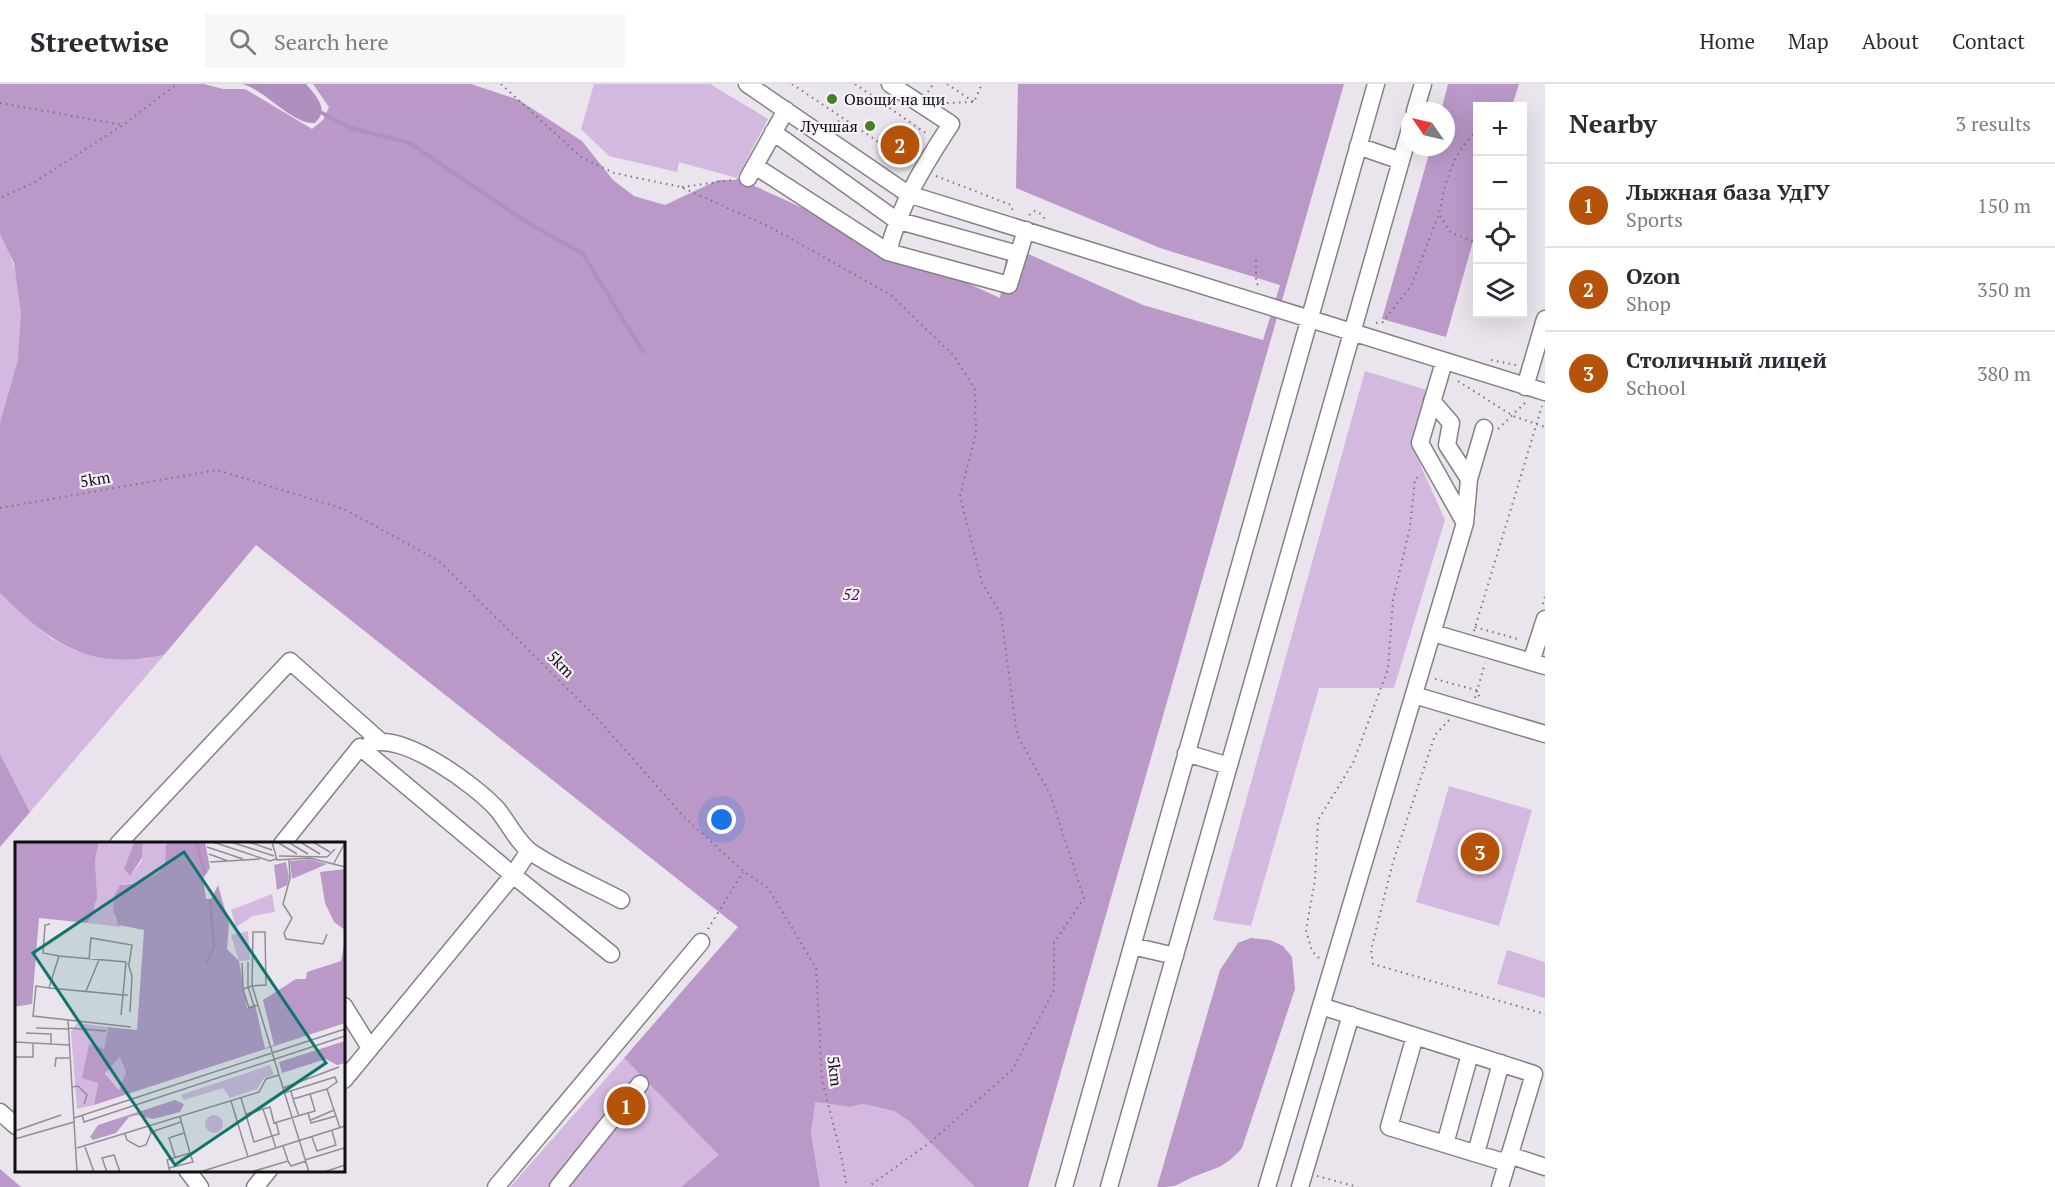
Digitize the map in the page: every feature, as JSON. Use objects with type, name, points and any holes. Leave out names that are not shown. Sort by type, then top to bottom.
[{"type":"street","points":[[747,84],[908,194],[1309,319],[1352,329],[1537,393],[1545,319]]},
{"type":"street","points":[[888,252],[896,220],[908,194],[951,124],[890,84]]},
{"type":"street","points":[[1064,1187],[1376,84]]},
{"type":"street","points":[[1418,102],[1423,84]]},
{"type":"street","points":[[786,110],[751,172],[888,252],[1009,285],[1026,230]]},
{"type":"street","points":[[773,132],[896,220],[1018,254]]},
{"type":"street","points":[[1358,146],[1401,160]]},
{"type":"street","points":[[1109,1187],[1402,156]]},
{"type":"street","points":[[1444,362],[1419,443],[1465,523]]},
{"type":"street","points":[[1432,401],[1451,423],[1447,445],[1469,479]]},
{"type":"street","points":[[1267,1187],[1465,523],[1469,479],[1484,428]]},
{"type":"street","points":[[1433,633],[1538,664],[1544,612]]},
{"type":"street","points":[[119,842],[290,661],[379,740],[403,747],[449,769],[496,808],[529,851],[621,900]]},
{"type":"street","points":[[1414,695],[1545,734]]},
{"type":"street","points":[[283,842],[360,747],[379,740]]},
{"type":"street","points":[[360,747],[611,954]]},
{"type":"street","points":[[1186,753],[1229,766]]},
{"type":"street","points":[[345,1079],[513,875],[529,851]]},
{"type":"street","points":[[496,1187],[701,942]]},
{"type":"street","points":[[1132,945],[1175,956]]},
{"type":"street","points":[[1321,1006],[1539,1075],[1500,1187]]},
{"type":"street","points":[[345,1008],[370,1048]]},
{"type":"street","points":[[1302,1179],[1351,1016]]},
{"type":"street","points":[[1415,1036],[1389,1127],[1476,1154],[1545,1167]]},
{"type":"street","points":[[1445,1144],[1470,1054]]},
{"type":"street","points":[[1476,1154],[1501,1063]]},
{"type":"street","points":[[558,1187],[640,1084]]},
{"type":"street","points":[[0,1112],[15,1125]]},
{"type":"street","points":[[189,1172],[200,1187]]},
{"type":"street","points":[[255,1187],[267,1172]]},
{"type":"path","points":[[2,197],[33,183],[123,125],[177,84]]},
{"type":"path","points":[[501,84],[581,157],[614,173],[681,187],[772,228],[891,295],[955,357],[975,390],[976,433],[960,495],[982,583],[1001,614],[1017,735],[1050,794],[1084,898],[1054,943],[1054,990],[1013,1069],[932,1141],[868,1187]]},
{"type":"path","points":[[792,84],[850,123]]},
{"type":"path","points":[[947,84],[974,102]]},
{"type":"path","points":[[974,102],[982,84]]},
{"type":"path","points":[[857,85],[929,135]]},
{"type":"path","points":[[920,104],[974,102]]},
{"type":"path","points":[[0,103],[123,125]]},
{"type":"path","points":[[835,127],[841,117]]},
{"type":"path","points":[[1352,329],[1383,322],[1411,286],[1439,214],[1445,181],[1468,138],[1473,134]]},
{"type":"path","points":[[681,187],[751,172]]},
{"type":"path","points":[[1439,214],[1451,233],[1473,241]]},
{"type":"path","points":[[1256,260],[1256,282],[1261,290]]},
{"type":"path","points":[[1444,362],[1456,380],[1513,416],[1545,427]]},
{"type":"path","points":[[1484,428],[1501,429],[1537,393]]},
{"type":"path","points":[[1470,644],[1536,424],[1537,393]]},
{"type":"path","points":[[1331,971],[1312,951],[1306,930],[1316,880],[1318,820],[1353,763],[1388,669],[1393,600],[1410,527],[1415,479],[1434,468]]},
{"type":"path","name":"5km","points":[[0,508],[217,470],[344,509],[439,561],[598,719],[683,816],[743,871],[768,888],[816,968],[822,1080],[842,1155],[847,1187]]},
{"type":"path","points":[[1544,612],[1545,596]]},
{"type":"path","points":[[1475,627],[1531,643]]},
{"type":"path","points":[[1489,649],[1476,690],[1465,710],[1435,735],[1393,862],[1371,950],[1373,964],[1545,1014]]},
{"type":"path","points":[[1421,675],[1476,690]]},
{"type":"path","points":[[701,942],[743,871]]},
{"type":"path","points":[[1302,1179],[1358,1187]]},
{"type":"shaded area","points":[[243,84],[306,84],[320,103],[319,118],[315,123],[298,119],[261,93]]},
{"type":"shaded area","points":[[594,84],[710,84],[768,119],[737,178],[679,162],[677,172],[609,156],[581,129]]},
{"type":"shaded area","points":[[0,234],[17,279],[21,303],[21,328],[15,377],[0,423]]},
{"type":"shaded area","points":[[1365,371],[1430,391],[1413,448],[1445,520],[1394,688],[1319,688],[1251,926],[1213,920]]},
{"type":"shaded area","points":[[0,593],[52,639],[76,651],[144,659],[164,655],[30,812],[0,754]]},
{"type":"shaded area","points":[[1449,786],[1532,810],[1499,926],[1416,902]]},
{"type":"shaded area","points":[[1507,950],[1545,962],[1545,998],[1497,984]]},
{"type":"shaded area","points":[[624,1058],[720,1155],[681,1187],[510,1187]]},
{"type":"shaded area","points":[[814,1102],[850,1107],[863,1104],[894,1111],[909,1121],[975,1187],[820,1187],[811,1133]]},
{"type":"green space","name":"52","points":[[0,84],[204,84],[223,89],[245,89],[312,129],[323,120],[329,107],[313,84],[471,84],[519,100],[582,141],[613,180],[634,196],[665,205],[718,180],[736,180],[737,178],[1000,298],[1008,245],[1143,305],[1263,340],[1280,285],[1160,248],[1016,188],[1018,84],[1344,84],[1028,1187],[975,1187],[909,1121],[894,1111],[863,1104],[850,1107],[815,1102],[811,1133],[820,1187],[681,1187],[719,1155],[624,1058],[738,927],[256,545],[164,655],[137,659],[114,659],[92,656],[73,649],[37,626],[0,593],[0,423],[18,360],[21,313],[14,263],[0,234]]},
{"type":"green space","points":[[1448,84],[1519,84],[1513,102],[1473,102],[1473,241],[1446,337],[1382,319],[1428,156],[1455,156],[1455,102],[1443,102]]},
{"type":"green space","points":[[0,754],[30,812],[0,847]]},
{"type":"green space","points":[[1251,938],[1270,940],[1283,946],[1292,957],[1295,989],[1242,1148],[1219,1167],[1170,1187],[1157,1187],[1220,970],[1238,943]]},
{"type":"green space","points":[[0,1169],[21,1187],[0,1187]]},
{"type":"waterway","points":[[322,113],[351,128],[410,143],[523,220],[583,254],[643,352]]},
{"type":"place","name":"Овощи на щи","points":[[832,99]]},
{"type":"place","name":"Лучшая","points":[[870,126]]},
{"type":"place","name":"Ozon","points":[[900,145]]},
{"type":"place","name":"Столичный лицей","points":[[1480,852]]},
{"type":"place","name":"Лыжная база УдГУ","points":[[626,1106]]}]
